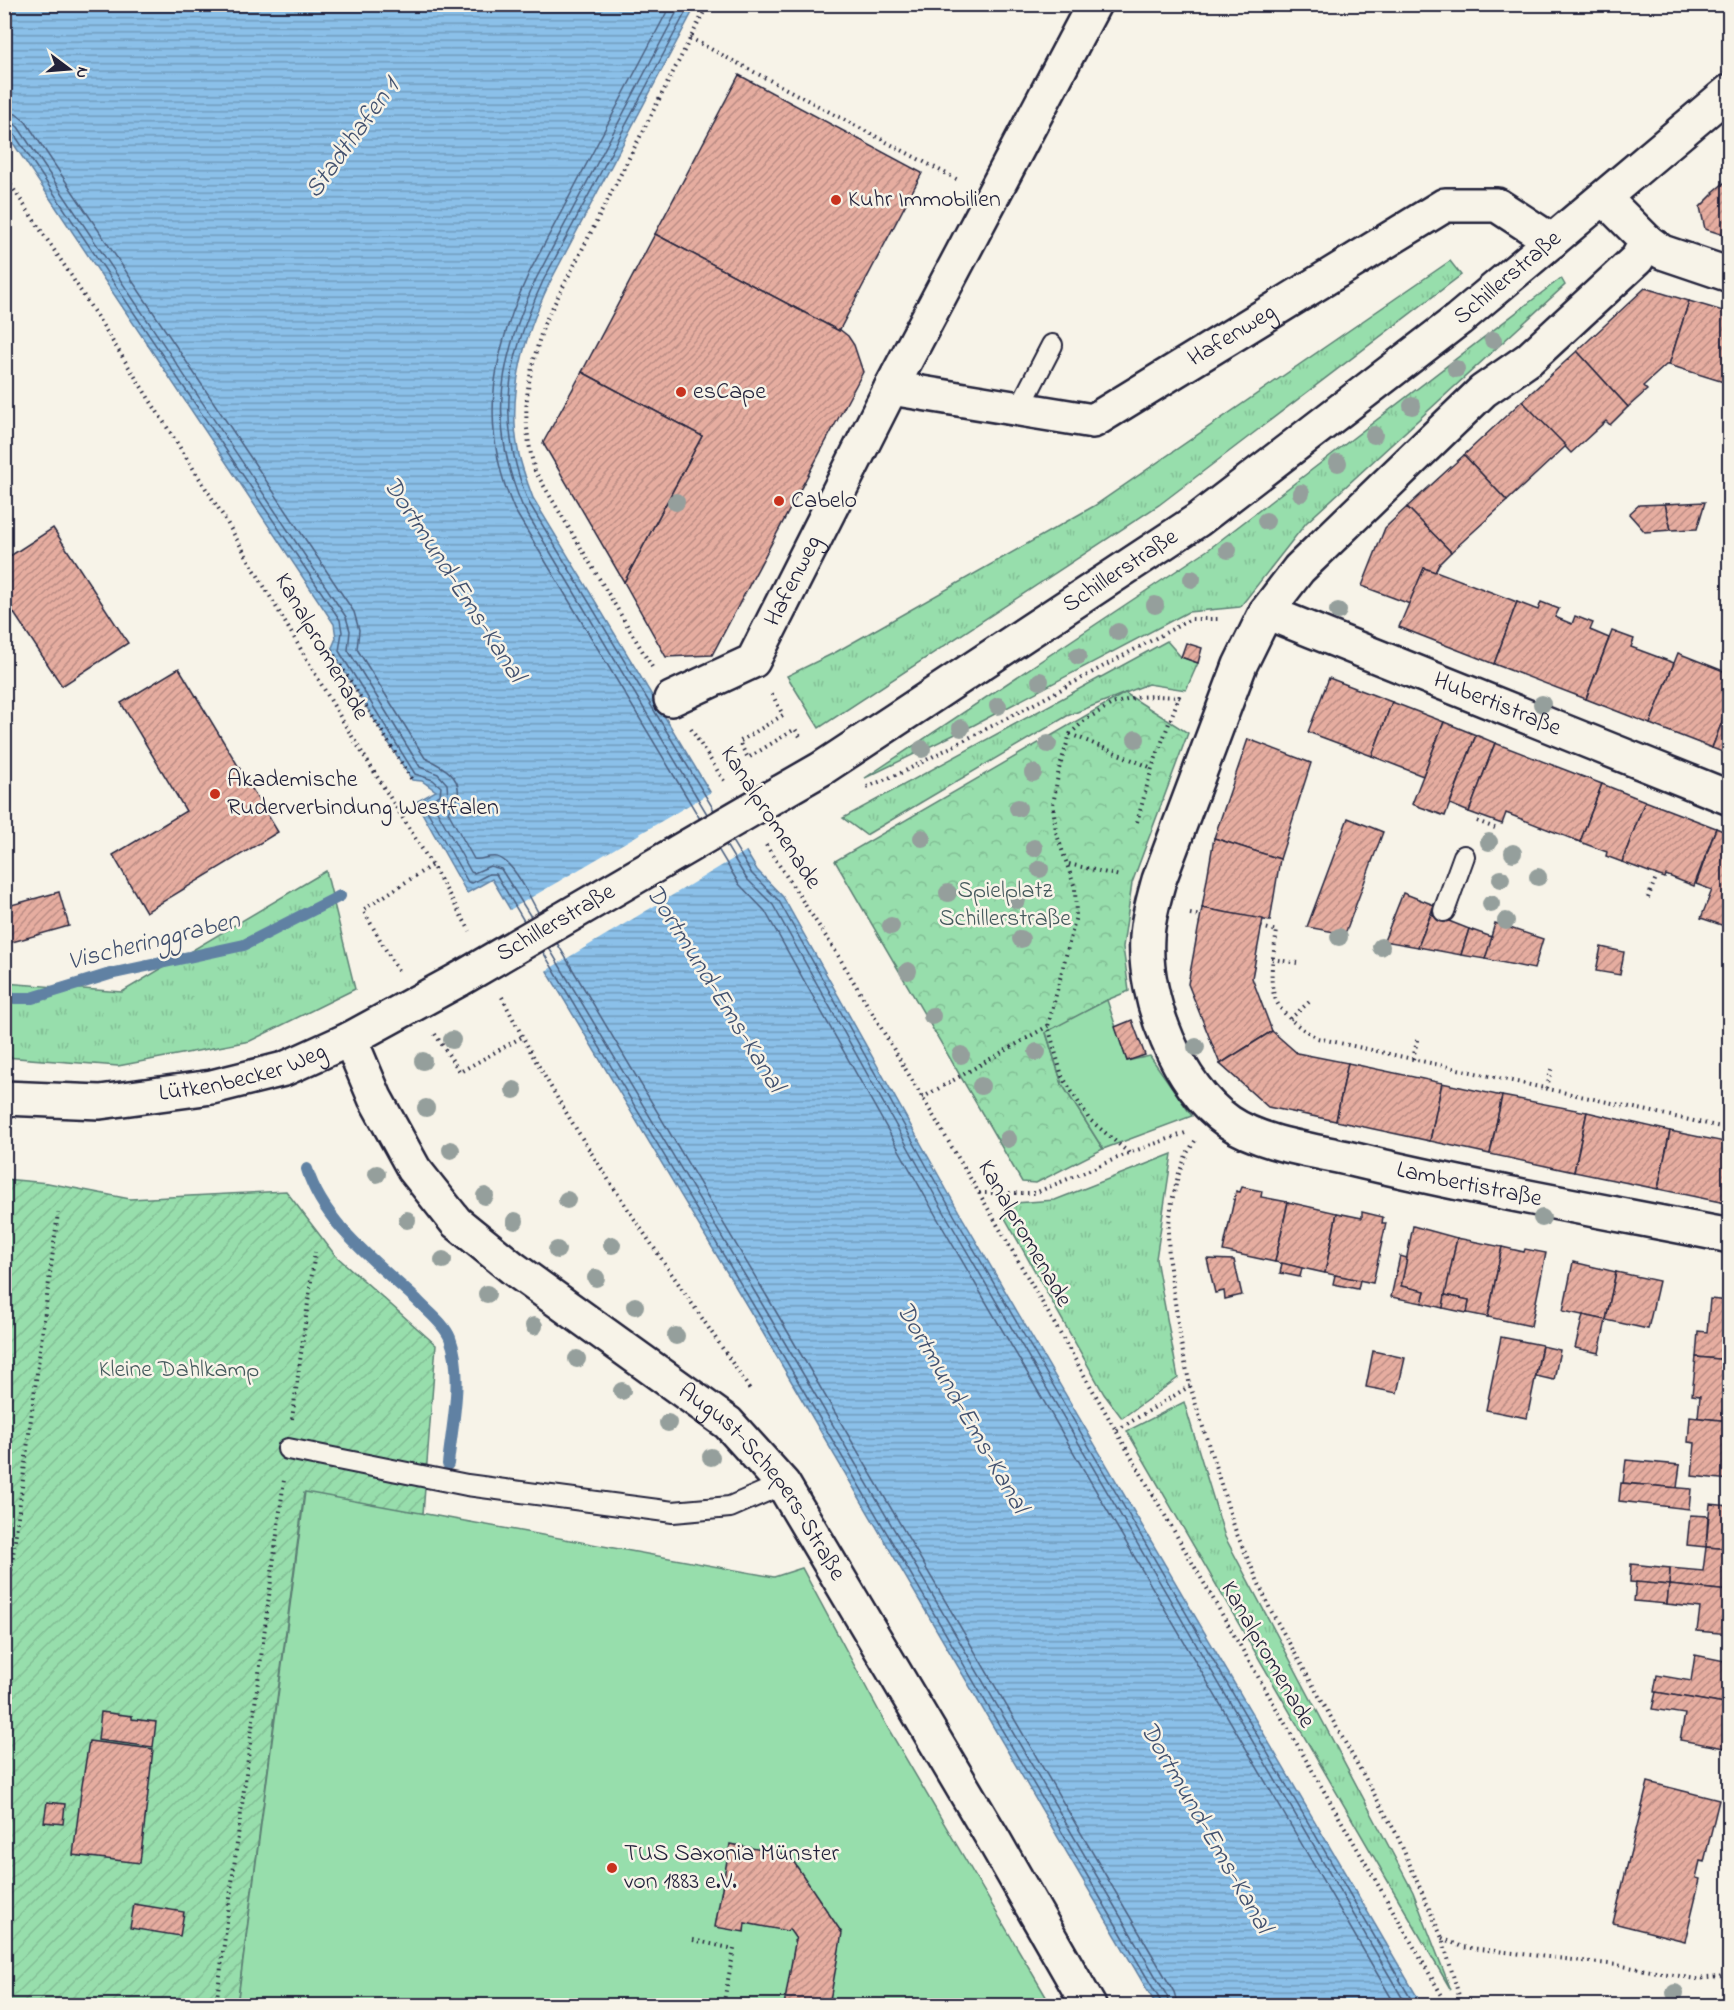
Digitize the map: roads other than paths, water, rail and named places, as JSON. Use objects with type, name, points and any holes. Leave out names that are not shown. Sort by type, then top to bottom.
[{"type":"street","name":"Hafenweg","points":[[671,699],[753,661],[891,388],[1094,4]]},
{"type":"street","name":"Schillerstraße","points":[[460,979],[820,769],[1198,520],[1459,319],[1730,91]]},
{"type":"street","points":[[1604,198],[1647,241],[1662,252],[1730,275]]},
{"type":"street","name":"Hafenweg","points":[[891,388],[1093,421],[1445,205],[1497,205],[1552,241]]},
{"type":"street","points":[[1266,612],[1299,569],[1483,391],[1529,359],[1629,267],[1637,259],[1647,241]]},
{"type":"street","name":"Hubertistraße","points":[[1266,612],[1730,798]]},
{"type":"street","name":"Lambertistraße","points":[[1266,612],[1240,665],[1159,880],[1151,908],[1147,938],[1152,990],[1171,1046],[1186,1077],[1215,1110],[1242,1130],[1274,1141],[1391,1168],[1730,1236]]},
{"type":"street","name":"Lütkenbecker Weg","points":[[4,1098],[100,1102],[212,1087],[284,1069],[350,1039],[460,979]]},
{"type":"street","name":"August-Schepers-Straße","points":[[350,1039],[375,1098],[414,1169],[456,1222],[514,1269],[728,1423],[783,1484],[1089,2006]]},
{"type":"lane","points":[[1019,409],[1052,345]]},
{"type":"lane","points":[[1444,911],[1464,856]]},
{"type":"lane","points":[[288,1449],[467,1485],[673,1512],[730,1507],[783,1484]]},
{"type":"water","points":[[4,5],[696,5],[549,284],[532,323],[520,364],[515,407],[515,428],[522,468],[533,498],[757,870],[783,897],[959,1212],[1422,2005],[1156,2005],[756,1321],[492,879],[467,893],[416,802],[436,791],[422,781],[412,780],[331,650],[336,638],[334,624],[5,131]]},
{"type":"waterway","name":"Vischeringgraben","points":[[4,998],[32,998],[110,974],[244,945],[340,896]]},
{"type":"waterway","points":[[307,1169],[325,1207],[338,1224],[369,1257],[444,1327],[450,1338],[454,1352],[457,1384],[448,1464]]},
{"type":"place","name":"Kuhr Immobilien","points":[[836,200]]},
{"type":"place","name":"esCape","points":[[681,392]]},
{"type":"place","name":"Cabelo","points":[[779,501]]},
{"type":"place","name":"Akademische Ruderverbindung Westfalen","points":[[215,794]]},
{"type":"place","name":"TUS Saxonia Münster von 1883 e.V.","points":[[612,1868]]},
{"type":"water label","name":"Stadthafen 1","points":[[353,139]]},
{"type":"water label","name":"Dortmund-Ems-Kanal","points":[[453,580]]},
{"type":"water label","name":"Dortmund-Ems-Kanal","points":[[714,989]]},
{"type":"water label","name":"Dortmund-Ems-Kanal","points":[[961,1408]]},
{"type":"water label","name":"Dortmund-Ems-Kanal","points":[[1205,1828]]},
{"type":"park label","name":"Spielplatz Schillerstraße","points":[[1005,905]]},
{"type":"park label","name":"Kleine Dahlkamp","points":[[179,1370]]}]
